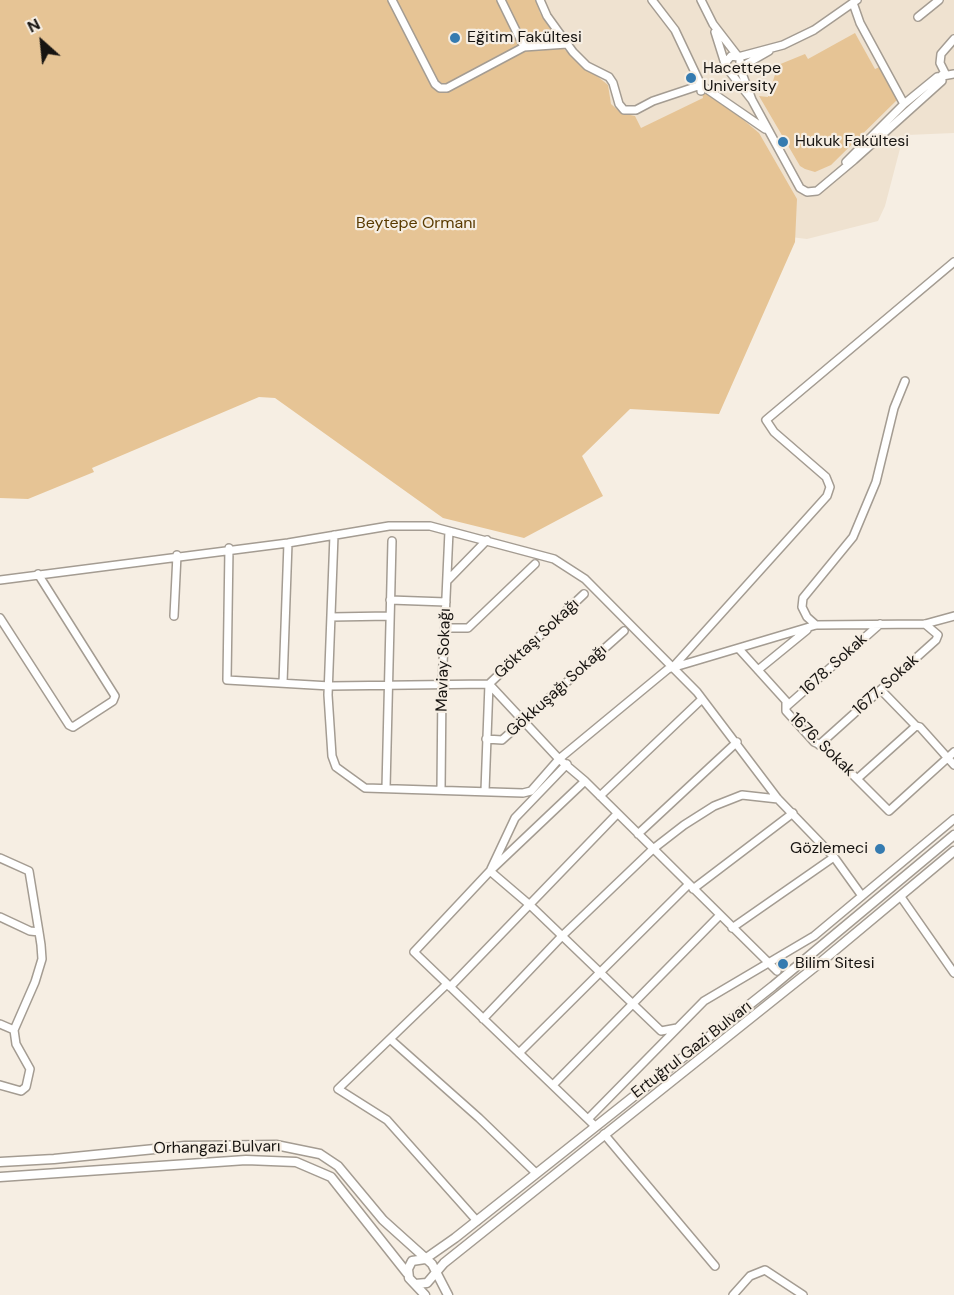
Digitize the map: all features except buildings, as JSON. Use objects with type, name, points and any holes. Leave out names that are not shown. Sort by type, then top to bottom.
[{"type":"main road","name":"Ertuğrul Gazi Bulvarı","points":[[425,1259],[477,1221],[773,986],[954,835]]},
{"type":"main road","name":"Ertuğrul Gazi Bulvarı","points":[[434,1273],[901,897],[954,851]]},
{"type":"main road","name":"Orhangazi Bulvarı","points":[[0,1161],[54,1160],[162,1147],[276,1145],[320,1154],[338,1166],[383,1220],[432,1264],[434,1273],[448,1295]]},
{"type":"main road","points":[[162,1147],[167,1155],[163,1166]]},
{"type":"main road","points":[[147,1149],[143,1156],[147,1168]]},
{"type":"main road","name":"Orhangazi Bulvarı","points":[[0,1177],[163,1166],[296,1161],[331,1178],[424,1295]]},
{"type":"main road","points":[[407,1274],[412,1262],[425,1259]]},
{"type":"main road","points":[[415,1284],[428,1283],[434,1273]]},
{"type":"street","points":[[392,0],[435,84],[440,88],[447,88],[524,47],[567,44]]},
{"type":"street","points":[[501,0],[524,47]]},
{"type":"street","points":[[540,0],[547,16],[567,44],[587,66],[614,83],[619,104],[624,110],[636,110],[653,100],[701,88],[716,93],[768,131]]},
{"type":"street","points":[[652,0],[675,30],[701,88]]},
{"type":"street","points":[[700,0],[713,24],[738,57],[752,100],[800,188],[807,192],[817,190],[838,174],[942,81],[944,74],[940,54],[954,39]]},
{"type":"street","points":[[918,17],[939,0]]},
{"type":"street","points":[[730,71],[814,30],[855,2],[860,23],[904,104]]},
{"type":"street","points":[[713,24],[730,71],[752,100]]},
{"type":"street","points":[[726,62],[731,56],[738,57],[771,50]]},
{"type":"street","points":[[838,174],[852,155],[904,104],[944,74],[954,74]]},
{"type":"street","points":[[673,668],[827,496],[830,487],[826,477],[774,432],[766,420],[954,262]]},
{"type":"street","points":[[813,626],[802,607],[803,598],[854,537],[876,482],[894,408],[905,381]]},
{"type":"street","points":[[0,580],[229,548],[288,543],[389,525],[430,526],[554,559],[578,574],[702,699],[737,742],[778,799],[834,857],[862,896]]},
{"type":"street","name":"Maviay Sokağı","points":[[441,790],[442,686],[449,531]]},
{"type":"street","points":[[334,535],[328,695],[332,756],[336,767],[365,788],[531,791],[559,759],[655,677],[673,668],[813,626],[925,624],[954,616]]},
{"type":"street","points":[[447,580],[487,540]]},
{"type":"street","points":[[386,788],[392,541]]},
{"type":"street","points":[[283,683],[288,543]]},
{"type":"street","points":[[229,548],[227,680],[330,686],[489,684],[526,721],[559,759],[585,781],[777,971]]},
{"type":"street","points":[[174,616],[177,555]]},
{"type":"street","points":[[445,628],[468,628],[535,564]]},
{"type":"street","points":[[1,623],[69,725],[73,727],[113,701],[115,696],[38,574]]},
{"type":"street","name":"Göktaşı Sokağı","points":[[489,684],[584,594]]},
{"type":"street","points":[[390,600],[446,602]]},
{"type":"street","points":[[331,617],[390,616]]},
{"type":"street","name":"1678. Sokak","points":[[787,706],[880,624]]},
{"type":"street","name":"1677. Sokak","points":[[819,745],[936,640],[938,635],[925,624]]},
{"type":"street","points":[[758,670],[813,626]]},
{"type":"street","name":"Gökkuşağı Sokağı","points":[[486,739],[502,740],[526,721],[624,631]]},
{"type":"street","name":"1676. Sokak","points":[[739,649],[786,700],[786,711],[889,811],[947,758]]},
{"type":"street","points":[[485,791],[489,684]]},
{"type":"street","points":[[881,690],[916,726],[920,727],[954,765]]},
{"type":"street","points":[[600,796],[702,699]]},
{"type":"street","points":[[856,779],[916,726]]},
{"type":"street","points":[[638,834],[737,742]]},
{"type":"street","points":[[947,758],[954,752]]},
{"type":"street","points":[[490,871],[515,818],[567,764]]},
{"type":"street","points":[[585,781],[490,871],[414,952],[595,1126]]},
{"type":"street","points":[[483,1019],[562,936],[653,849],[714,806],[742,795],[778,799]]},
{"type":"street","points":[[519,1053],[691,887],[793,813]]},
{"type":"street","points":[[477,1221],[387,1120],[338,1089],[531,906],[617,814]]},
{"type":"street","points":[[588,1119],[704,1001],[814,936],[954,819]]},
{"type":"street","points":[[732,927],[834,857]]},
{"type":"street","points":[[0,858],[29,871],[42,959],[35,982],[14,1030],[16,1044],[29,1063],[26,1087],[21,1091],[0,1085]]},
{"type":"street","points":[[490,871],[531,906],[661,1031],[676,1028]]},
{"type":"street","points":[[901,897],[954,973]]},
{"type":"street","points":[[553,1085],[720,915]]},
{"type":"street","points":[[0,917],[30,931],[39,932]]},
{"type":"street","points":[[777,971],[794,969]]},
{"type":"street","points":[[773,986],[777,971]]},
{"type":"street","points":[[0,1024],[14,1030]]},
{"type":"street","points":[[390,1039],[479,1118],[536,1173]]},
{"type":"street","points":[[604,1134],[716,1266]]},
{"type":"street","points":[[733,1295],[750,1276],[765,1270],[803,1295]]},
{"type":"shaded area","name":"Hacettepe University","points":[[365,0],[954,0],[954,133],[907,135],[902,141],[885,206],[878,221],[807,239],[724,229]]},
{"type":"green space","name":"Beytepe Ormanı","points":[[0,0],[536,0],[540,13],[565,50],[608,85],[611,104],[621,113],[635,116],[641,128],[703,98],[702,92],[709,91],[759,133],[797,199],[795,242],[719,414],[630,409],[582,456],[603,496],[524,538],[443,518],[275,398],[259,397],[92,468],[94,472],[28,499],[0,498]]},
{"type":"green space","points":[[855,33],[875,69],[882,66],[899,98],[831,165],[815,172],[805,169],[800,166],[759,96],[768,97],[778,65],[805,54],[808,59]]},
{"type":"place","name":"Eğitim Fakültesi","points":[[455,38]]},
{"type":"place","name":"Hacettepe University","points":[[691,78]]},
{"type":"place","name":"Hukuk Fakültesi","points":[[783,142]]},
{"type":"place","name":"Gözlemeci","points":[[880,849]]},
{"type":"place","name":"Bilim Sitesi","points":[[783,964]]}]
